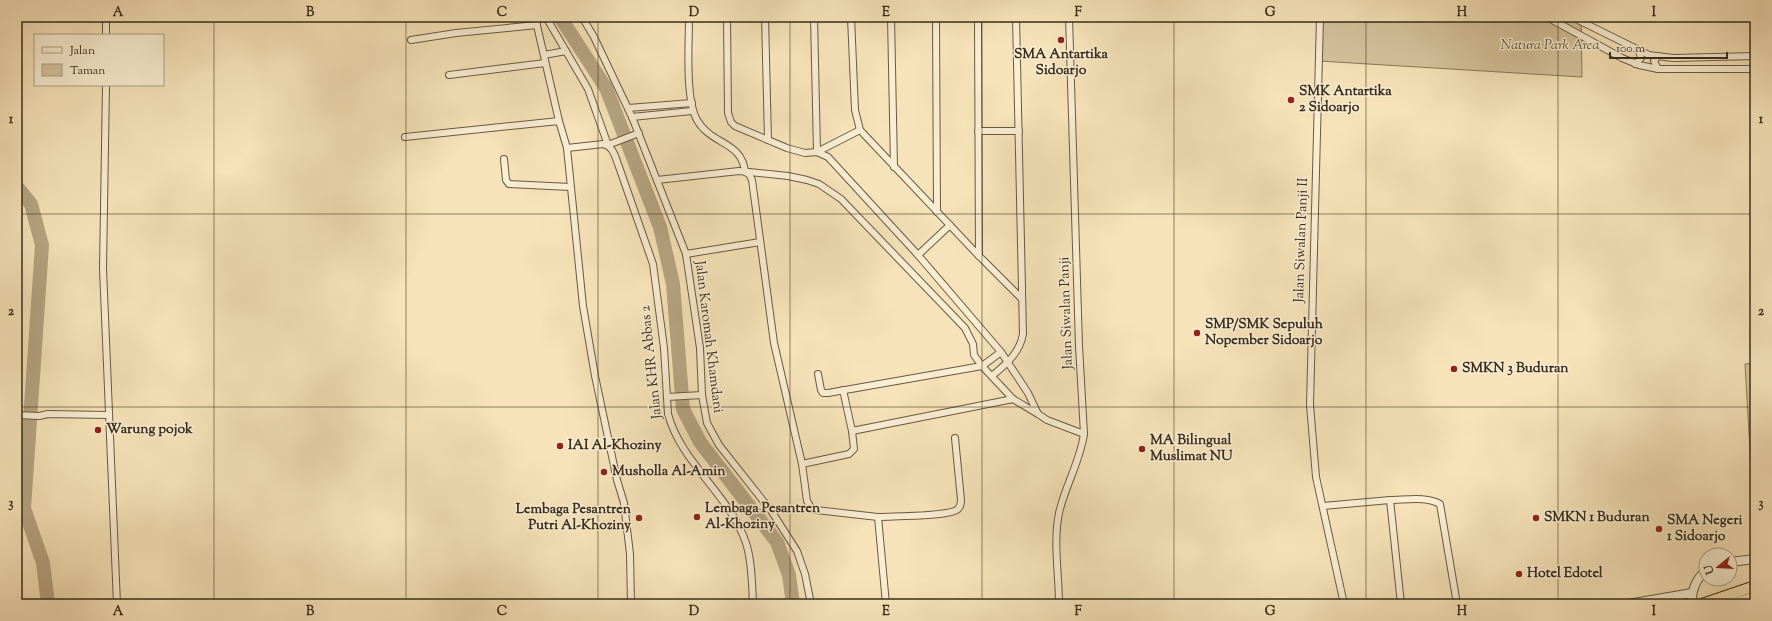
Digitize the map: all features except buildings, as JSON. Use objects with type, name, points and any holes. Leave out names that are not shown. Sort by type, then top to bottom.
[{"type":"highway","points":[[1702,604],[1755,586]]},
{"type":"highway","points":[[1732,604],[1755,597]]},
{"type":"street","points":[[106,17],[106,34]]},
{"type":"street","points":[[535,17],[559,121],[567,148],[583,306],[595,376],[617,480],[624,503],[630,554],[631,604]]},
{"type":"street","name":"Jalan KHR Abbas 2","points":[[546,17],[588,89],[608,145],[612,149],[618,164],[653,264],[669,397],[668,414],[675,434],[733,517],[746,544],[752,582],[753,604]]},
{"type":"street","name":"Jalan Karomah Khamdani","points":[[582,17],[594,37],[632,117],[636,135],[657,180],[686,254],[700,348],[699,395],[707,423],[712,435],[729,459],[772,512],[797,551],[805,574],[811,604]]},
{"type":"street","points":[[689,17],[689,74],[692,111],[703,129],[709,135],[738,153],[744,162],[745,172],[749,174],[752,180],[774,343],[802,464],[807,502],[812,510],[878,517],[944,514],[958,509],[961,500],[955,438]]},
{"type":"street","points":[[726,17],[729,118],[735,126],[793,150],[805,153],[817,152],[860,130]]},
{"type":"street","points":[[765,17],[768,140]]},
{"type":"street","points":[[814,17],[817,152]]},
{"type":"street","points":[[851,17],[855,110],[860,130],[979,256],[1022,298]]},
{"type":"street","points":[[891,17],[894,167]]},
{"type":"street","points":[[936,17],[937,212]]},
{"type":"street","points":[[978,17],[979,256]]},
{"type":"street","points":[[992,376],[1014,356],[1022,340],[1016,17]]},
{"type":"street","name":"Jalan Siwalan Panji","points":[[1059,603],[1057,532],[1059,514],[1063,498],[1082,448],[1084,434],[1079,346],[1069,17]]},
{"type":"street","name":"Jalan Siwalan Panji II","points":[[1320,17],[1310,405],[1316,477],[1344,604]]},
{"type":"street","points":[[1547,17],[1557,20],[1635,64],[1658,69],[1755,69]]},
{"type":"street","points":[[1572,17],[1649,55],[1673,58],[1755,56]]},
{"type":"street","points":[[1754,17],[1755,39]]},
{"type":"street","points":[[411,40],[456,32],[537,25]]},
{"type":"street","points":[[1635,64],[1641,58],[1639,50]]},
{"type":"street","points":[[544,55],[566,51]]},
{"type":"street","points":[[1658,56],[1654,61],[1658,69]]},
{"type":"street","points":[[449,75],[545,63]]},
{"type":"street","points":[[106,86],[102,240],[108,415],[117,604]]},
{"type":"street","points":[[628,108],[692,103]]},
{"type":"street","points":[[632,117],[692,111]]},
{"type":"street","points":[[405,137],[559,121]]},
{"type":"street","points":[[978,131],[1019,131]]},
{"type":"street","points":[[567,148],[603,144],[608,145],[636,135]]},
{"type":"street","points":[[817,152],[828,157],[839,168],[918,255],[1001,352],[1028,393],[1038,414]]},
{"type":"street","points":[[504,159],[506,180],[509,184],[570,187]]},
{"type":"street","points":[[657,180],[732,171],[788,176],[819,184],[841,199],[965,328],[973,344],[974,355],[982,366],[1013,399],[1047,420],[1084,434]]},
{"type":"street","points":[[918,255],[950,225]]},
{"type":"street","points":[[686,254],[760,242]]},
{"type":"street","points":[[818,374],[821,390],[824,393],[982,366],[1001,352]]},
{"type":"street","points":[[802,464],[849,454],[854,449],[852,431],[843,390]]},
{"type":"street","points":[[669,397],[699,395]]},
{"type":"street","points":[[852,431],[1013,399]]},
{"type":"street","points":[[20,416],[39,416],[48,414],[108,415]]},
{"type":"street","points":[[1390,500],[1401,604]]},
{"type":"street","points":[[1323,506],[1390,500],[1428,500],[1440,504],[1457,604]]},
{"type":"street","points":[[878,517],[886,604]]},
{"type":"street","points":[[1738,561],[1755,559]]},
{"type":"street","points":[[1692,604],[1692,593],[1698,581]]},
{"type":"street","points":[[1628,604],[1692,593]]},
{"type":"street","points":[[1048,604],[1059,603]]},
{"type":"green space","name":"Natura Park Area","points":[[1320,17],[1581,17],[1582,77],[1319,61]]},
{"type":"green space","points":[[1755,363],[1755,538],[1745,364]]},
{"type":"waterway","points":[[560,17],[606,88],[660,227],[673,284],[683,409],[700,442],[777,542],[789,575],[793,604]]},
{"type":"waterway","points":[[17,187],[31,204],[42,245],[24,508],[43,563],[48,604]]},
{"type":"place","name":"SMA Antartika Sidoarjo","points":[[1061,40]]},
{"type":"place","name":"SMK Antartika 2 Sidoarjo","points":[[1291,100]]},
{"type":"place","name":"SMP/SMK Sepuluh Nopember Sidoarjo","points":[[1197,333]]},
{"type":"place","name":"SMKN 3 Buduran","points":[[1454,369]]},
{"type":"place","name":"Warung pojok","points":[[98,430]]},
{"type":"place","name":"IAI Al-Khoziny","points":[[560,446]]},
{"type":"place","name":"MA Bilingual Muslimat NU","points":[[1142,449]]},
{"type":"place","name":"Musholla Al-Amin","points":[[604,472]]},
{"type":"place","name":"Lembaga Pesantren Al-Khoziny","points":[[697,517]]},
{"type":"place","name":"Lembaga Pesantren Putri Al-Khoziny","points":[[639,518]]},
{"type":"place","name":"SMKN 1 Buduran","points":[[1536,518]]},
{"type":"place","name":"SMA Negeri 1 Sidoarjo","points":[[1659,529]]},
{"type":"place","name":"Hotel Edotel","points":[[1519,574]]}]
